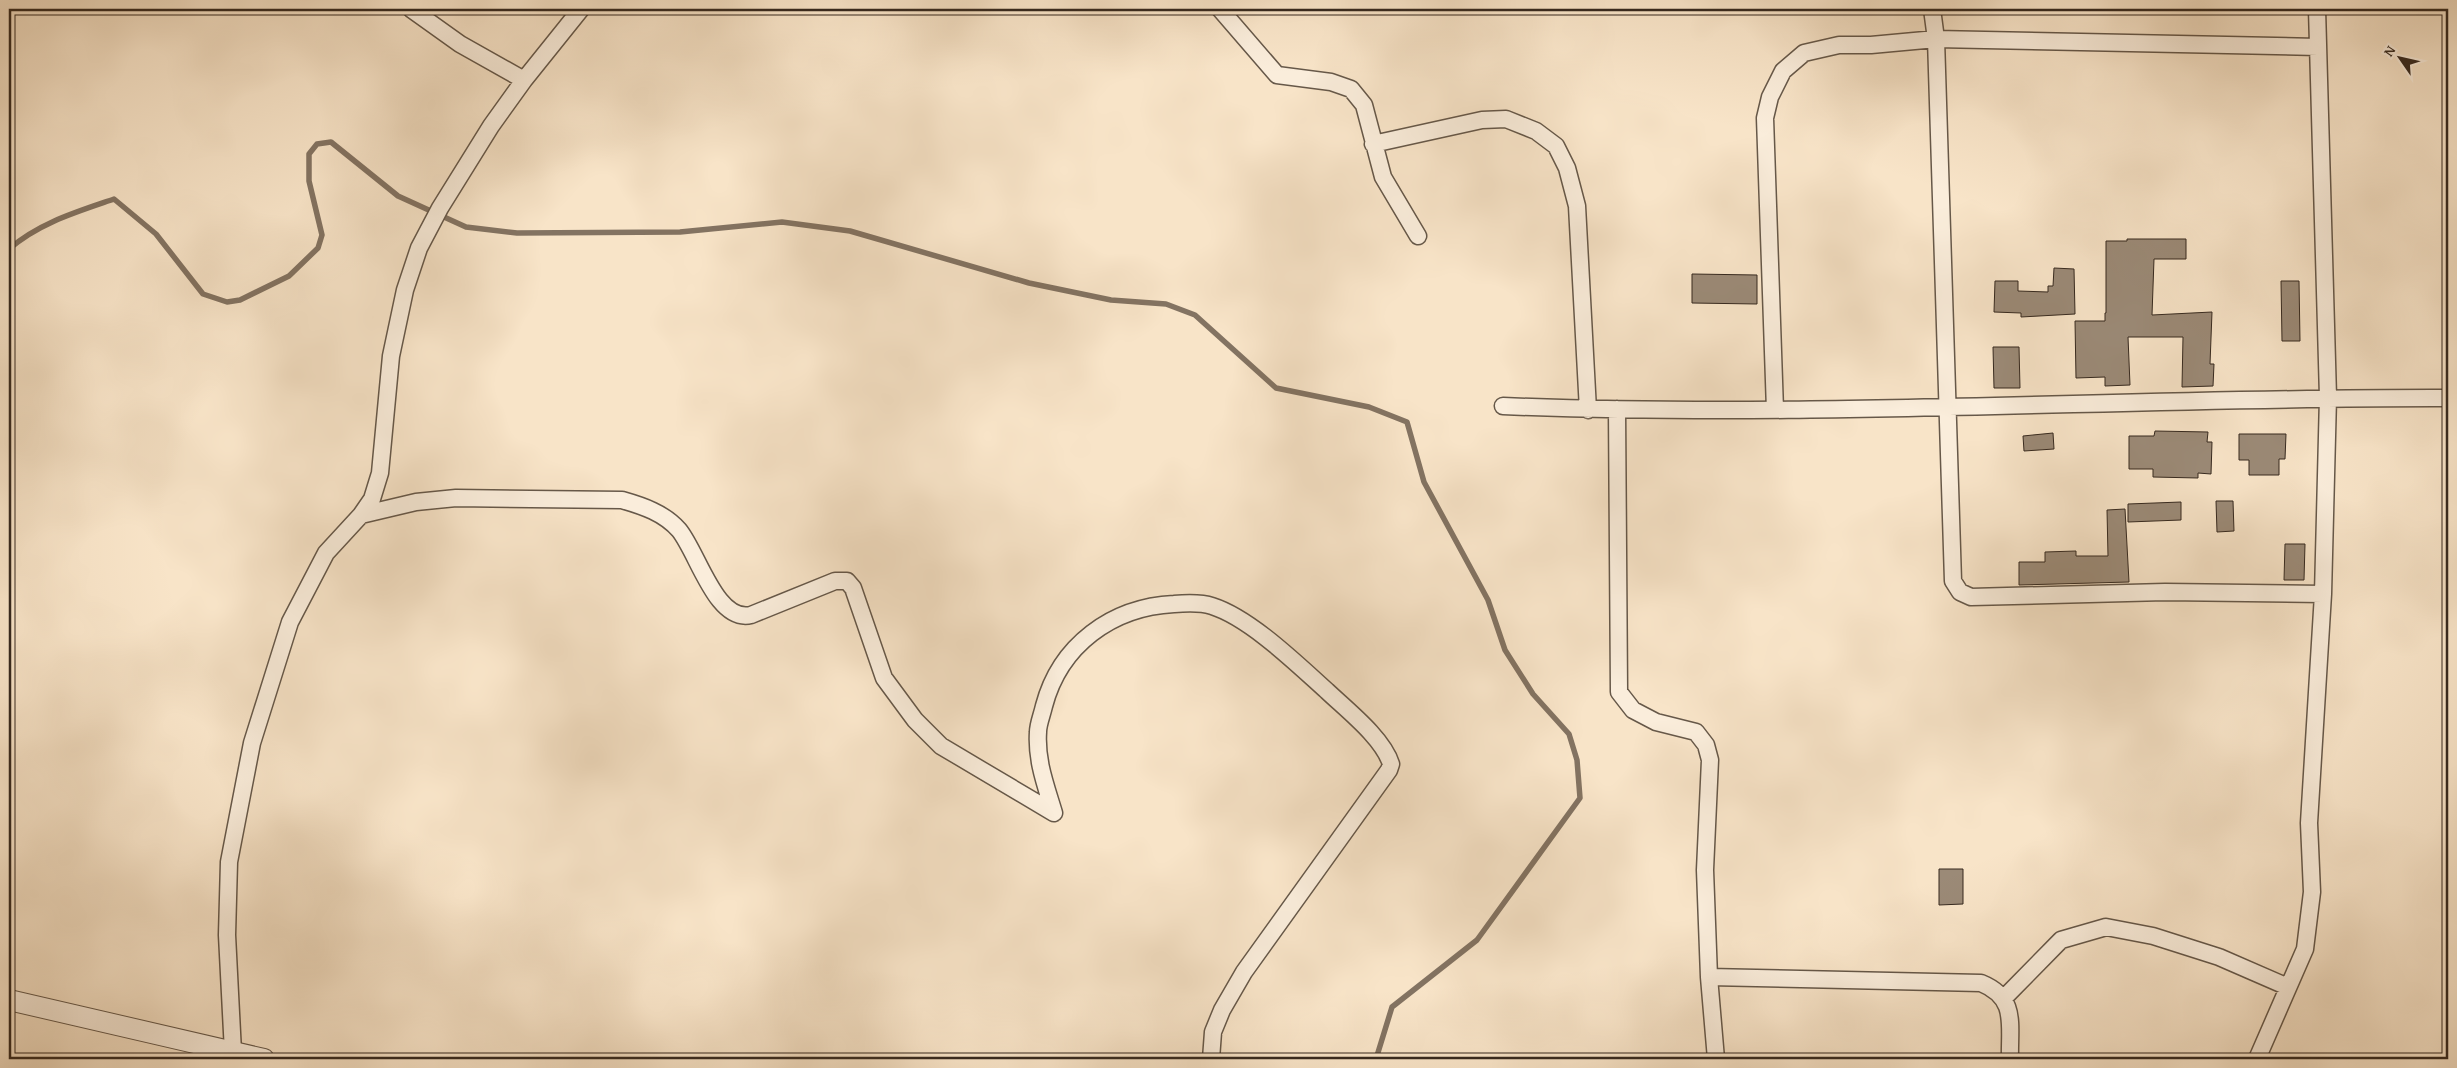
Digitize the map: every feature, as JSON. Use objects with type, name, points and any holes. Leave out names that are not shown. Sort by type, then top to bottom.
[{"type":"street","points":[[411,9],[460,44],[524,80]]},
{"type":"street","points":[[233,1052],[227,935],[229,862],[252,743],[294,613],[326,553],[361,515],[372,499],[380,473],[391,356],[405,290],[419,248],[458,178],[524,80],[581,9]]},
{"type":"street","points":[[1220,9],[1277,75],[1331,82],[1351,89],[1364,105],[1383,177],[1418,236]]},
{"type":"street","points":[[1932,9],[1936,39],[1953,581],[1960,592],[1971,598],[2164,592],[2323,594]]},
{"type":"street","points":[[2257,1059],[2305,949],[2312,892],[2309,823],[2323,594],[2328,397],[2317,9]]},
{"type":"street","points":[[1775,410],[1765,118],[1770,97],[1783,71],[1804,53],[1839,45],[1871,45],[1936,39],[2318,47]]},
{"type":"street","points":[[1374,144],[1482,120],[1506,119],[1536,131],[1556,146],[1567,168],[1577,206],[1578,253],[1588,410]]},
{"type":"street","points":[[1503,406],[1588,410],[1775,410],[1949,408],[2328,397],[2448,398]]},
{"type":"street","points":[[1617,409],[1619,692],[1633,710],[1656,722],[1696,732],[1706,745],[1710,760],[1705,870],[1709,977],[1716,1059]]},
{"type":"street","points":[[361,515],[416,502],[456,498],[622,500],[644,506],[658,514],[678,530],[692,549],[718,601],[734,614],[743,617],[751,615],[835,581],[847,581],[853,588],[884,678],[915,720],[941,746],[1054,813],[1038,762],[1038,730],[1048,690],[1066,661],[1084,638],[1102,624],[1136,610],[1166,604],[1189,603],[1211,606],[1241,621],[1287,655],[1358,721],[1385,750],[1391,764],[1244,972],[1222,1010],[1213,1032],[1211,1059]]},
{"type":"street","points":[[2004,998],[2061,940],[2106,927],[2153,936],[2218,957],[2288,987]]},
{"type":"street","points":[[1709,977],[1981,983],[1995,988],[2004,998],[2008,1009],[2010,1059]]},
{"type":"street","points":[[10,1004],[264,1059]]},
{"type":"building","points":[[2127,239],[2186,239],[2186,259],[2154,259],[2152,315],[2212,312],[2210,364],[2214,364],[2213,386],[2182,387],[2183,337],[2128,337],[2130,385],[2105,386],[2105,377],[2076,378],[2075,321],[2105,321],[2106,241],[2127,241]]},
{"type":"building","points":[[2054,268],[2074,269],[2075,314],[2021,317],[2021,313],[1994,312],[1995,281],[2018,281],[2018,291],[2048,292],[2048,286],[2053,286]]},
{"type":"building","points":[[1692,274],[1757,275],[1757,304],[1692,303]]},
{"type":"building","points":[[2281,281],[2299,281],[2300,341],[2282,341]]},
{"type":"building","points":[[1993,347],[2019,347],[2020,388],[1994,388]]},
{"type":"building","points":[[2155,431],[2208,432],[2207,442],[2212,442],[2211,474],[2198,473],[2198,478],[2153,477],[2153,469],[2129,469],[2129,436],[2154,436]]},
{"type":"building","points":[[2053,433],[2054,449],[2024,451],[2023,436]]},
{"type":"building","points":[[2239,434],[2286,434],[2285,459],[2279,459],[2279,475],[2249,475],[2249,460],[2239,460]]},
{"type":"building","points":[[2216,501],[2233,501],[2234,531],[2217,532]]},
{"type":"building","points":[[2181,502],[2181,520],[2128,522],[2128,504]]},
{"type":"building","points":[[2125,509],[2129,582],[2019,585],[2019,562],[2045,562],[2045,552],[2076,551],[2076,556],[2108,556],[2107,510]]},
{"type":"building","points":[[2285,544],[2305,544],[2304,580],[2284,580]]},
{"type":"building","points":[[1939,869],[1963,869],[1963,904],[1939,905]]},
{"type":"waterway","points":[[9,249],[45,225],[114,199],[156,234],[203,294],[227,302],[240,300],[289,276],[318,248],[322,235],[309,181],[309,154],[317,144],[331,142],[398,196],[466,227],[517,233],[680,232],[782,222],[850,231],[1029,283],[1111,300],[1166,304],[1195,315],[1276,388],[1369,407],[1407,422],[1424,482],[1488,600],[1505,650],[1533,694],[1569,734],[1577,760],[1580,798],[1477,940],[1392,1007],[1376,1059]]}]
